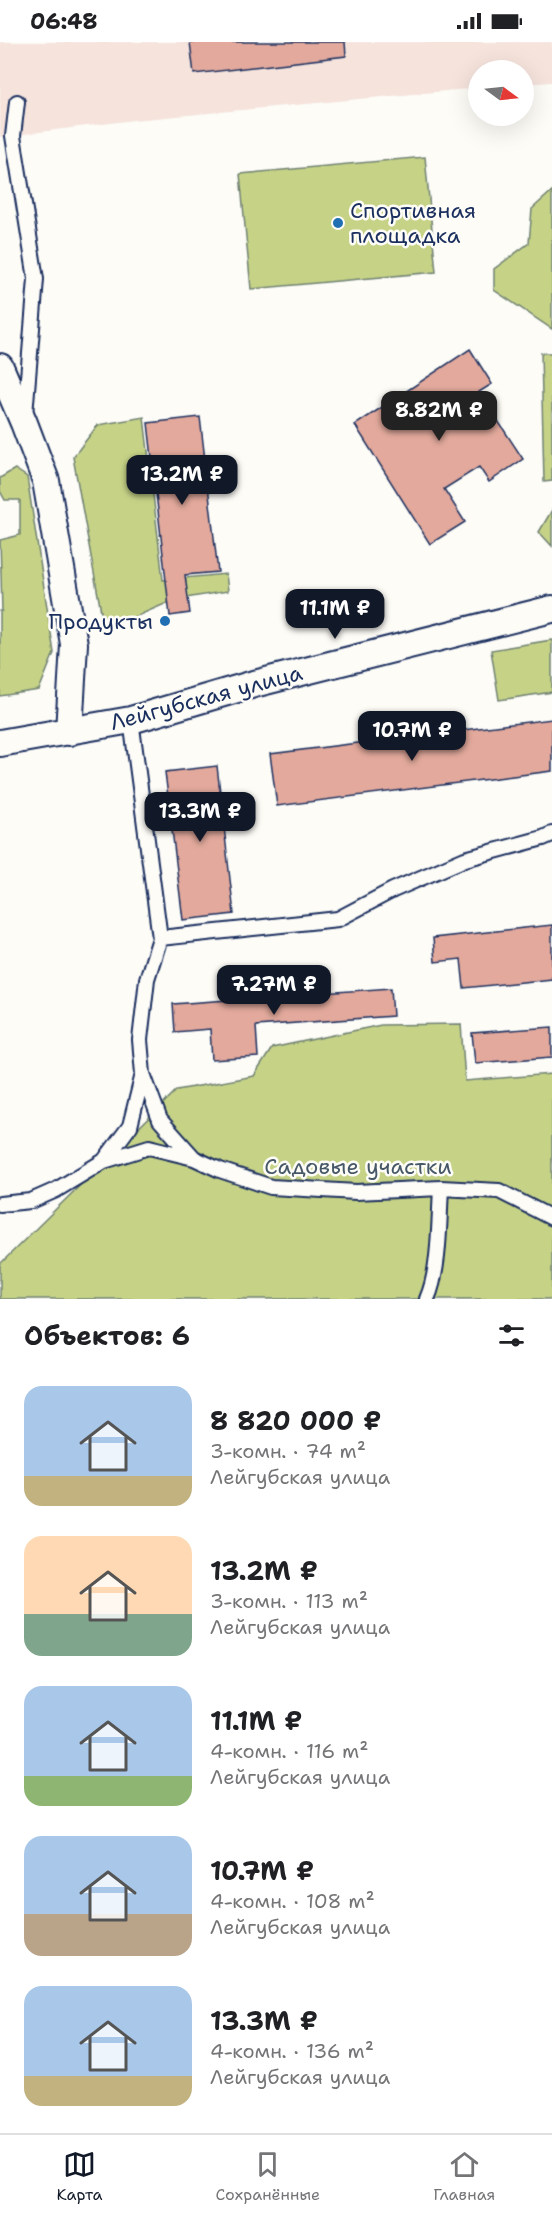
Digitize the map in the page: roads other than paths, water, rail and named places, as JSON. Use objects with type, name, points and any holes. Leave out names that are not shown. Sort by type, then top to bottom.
[{"type":"street","points":[[0,367],[46,481],[74,644],[69,732]]},
{"type":"street","name":"Лейгубская улица","points":[[0,743],[131,720],[254,684],[552,609]]},
{"type":"lane","points":[[17,102],[13,136],[36,279],[24,423]]},
{"type":"lane","points":[[131,720],[160,938],[147,979],[140,1040],[143,1074],[160,1120],[194,1158]]},
{"type":"lane","points":[[160,938],[338,919],[393,890],[465,859],[552,834]]},
{"type":"lane","points":[[104,1161],[130,1126],[143,1074]]},
{"type":"lane","points":[[0,1204],[31,1201],[56,1191],[104,1161],[149,1147],[194,1158],[220,1170],[271,1186],[357,1192],[441,1188],[499,1191],[552,1218]]},
{"type":"lane","points":[[427,1299],[431,1290],[438,1243],[441,1188]]},
{"type":"place","name":"Спортивная площадка","points":[[338,223]]},
{"type":"place","name":"Продукты","points":[[165,621]]},
{"type":"park label","name":"Садовые участки","points":[[358,1166]]}]
